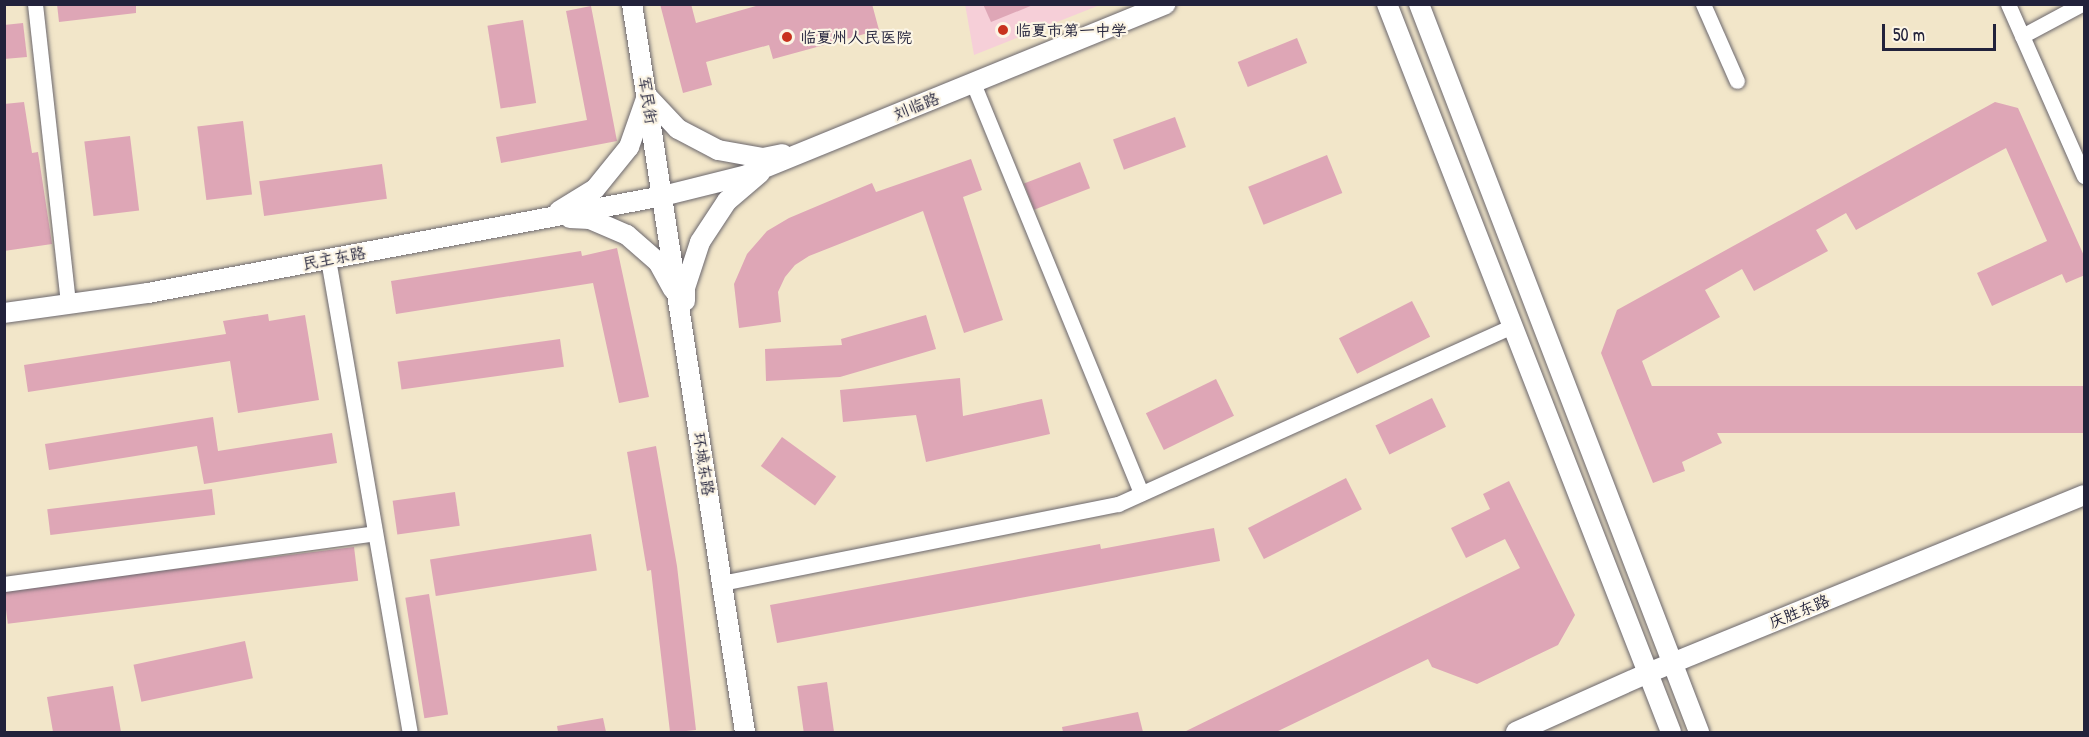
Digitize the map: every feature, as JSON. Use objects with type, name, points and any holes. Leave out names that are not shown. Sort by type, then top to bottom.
[{"type":"main road","name":"军民街","points":[[632,4],[663,196]]},
{"type":"main road","name":"刘临路","points":[[663,196],[747,175],[1165,4]]},
{"type":"main road","points":[[1387,4],[1671,732]]},
{"type":"main road","points":[[1419,4],[1699,732]]},
{"type":"main road","points":[[549,217],[595,189],[629,147],[647,96],[678,129],[718,150],[763,158],[808,150]]},
{"type":"main road","points":[[685,337],[686,288],[700,242],[705,234],[727,201],[764,170],[808,150]]},
{"type":"main road","name":"民主东路","points":[[4,313],[148,293],[663,196]]},
{"type":"main road","name":"环城东路","points":[[663,196],[745,732]]},
{"type":"main road","points":[[549,217],[590,219],[627,235],[657,262],[673,288],[678,297],[685,337]]},
{"type":"main road","name":"庆胜东路","points":[[1516,732],[1672,663],[2085,495]]},
{"type":"street","points":[[34,4],[68,304]]},
{"type":"street","points":[[1703,4],[1737,81]]},
{"type":"street","points":[[2008,4],[2085,176]]},
{"type":"street","points":[[2022,36],[2082,4]]},
{"type":"street","points":[[973,83],[1141,493]]},
{"type":"street","points":[[328,259],[410,732]]},
{"type":"street","points":[[722,584],[1118,504],[1513,326]]},
{"type":"street","points":[[4,584],[375,534]]},
{"type":"shaded area","name":"临夏市第一中学","points":[[965,4],[1100,5],[974,55]]},
{"type":"building","points":[[57,4],[136,4],[136,13],[59,22]]},
{"type":"building","name":"临夏州人民医院","points":[[660,4],[691,4],[696,23],[763,4],[872,4],[879,30],[773,59],[769,45],[706,62],[712,85],[683,93]]},
{"type":"building","points":[[983,4],[1033,4],[1033,5],[991,22]]},
{"type":"building","points":[[591,6],[617,141],[501,163],[496,137],[587,120],[566,11]]},
{"type":"building","points":[[523,20],[536,103],[501,109],[487,26]]},
{"type":"building","points":[[23,23],[27,57],[4,59],[4,25]]},
{"type":"building","points":[[1297,38],[1307,63],[1248,87],[1238,62]]},
{"type":"building","points":[[24,102],[32,153],[38,152],[52,244],[4,251],[4,104]]},
{"type":"building","points":[[1995,102],[2018,108],[2085,258],[2085,275],[2066,283],[2062,274],[1992,306],[1977,273],[2047,241],[2006,148],[1856,230],[1846,213],[1816,230],[1828,251],[1754,291],[1742,269],[1705,290],[1720,317],[1642,361],[1670,432],[1708,415],[1722,443],[1682,462],[1685,471],[1653,483],[1601,353],[1617,310]]},
{"type":"building","points":[[1175,117],[1186,147],[1124,170],[1113,140]]},
{"type":"building","points":[[243,121],[252,194],[206,200],[197,127]]},
{"type":"building","points":[[130,136],[139,210],[93,216],[84,142]]},
{"type":"building","points":[[1327,155],[1342,193],[1264,225],[1248,187]]},
{"type":"building","points":[[971,159],[982,190],[963,197],[1003,320],[964,333],[923,211],[809,256],[795,265],[785,277],[778,292],[781,322],[739,328],[734,284],[747,254],[767,231],[789,218],[872,183],[876,192]]},
{"type":"building","points":[[1080,162],[1090,188],[1034,210],[1024,184]]},
{"type":"building","points":[[382,164],[387,199],[264,216],[259,181]]},
{"type":"building","points":[[617,248],[649,397],[619,403],[593,283],[396,314],[391,281],[581,251],[582,256]]},
{"type":"building","points":[[1412,301],[1430,337],[1357,374],[1339,338]]},
{"type":"building","points":[[268,314],[269,321],[305,315],[319,400],[238,413],[230,361],[28,392],[24,365],[226,334],[223,321]]},
{"type":"building","points":[[926,315],[936,349],[840,377],[766,381],[765,349],[842,345],[841,339]]},
{"type":"building","points":[[560,339],[564,367],[401,390],[398,362]]},
{"type":"building","points":[[960,378],[963,416],[1042,399],[1050,434],[926,462],[916,415],[843,422],[840,390]]},
{"type":"building","points":[[1216,379],[1234,416],[1164,450],[1146,413]]},
{"type":"building","points":[[1637,386],[2084,386],[2084,433],[1637,433]]},
{"type":"building","points":[[1432,398],[1446,427],[1389,454],[1375,426]]},
{"type":"building","points":[[213,417],[218,451],[332,433],[337,463],[204,484],[197,446],[49,470],[45,444]]},
{"type":"building","points":[[782,437],[836,476],[815,506],[761,466]]},
{"type":"building","points":[[656,446],[677,566],[696,730],[670,732],[651,570],[647,571],[627,452]]},
{"type":"building","points":[[1346,478],[1362,509],[1264,559],[1248,528]]},
{"type":"building","points":[[1509,481],[1575,615],[1558,645],[1477,684],[1432,667],[1428,659],[1276,732],[1184,732],[1520,568],[1505,539],[1466,558],[1451,528],[1490,509],[1483,494]]},
{"type":"building","points":[[212,489],[215,515],[50,535],[47,509]]},
{"type":"building","points":[[455,492],[460,526],[397,534],[393,501]]},
{"type":"building","points":[[1214,528],[1220,561],[777,643],[770,605],[1100,544],[1101,549]]},
{"type":"building","points":[[591,534],[597,571],[436,596],[430,559]]},
{"type":"building","points":[[354,547],[358,581],[8,624],[4,590]]},
{"type":"building","points":[[429,594],[448,714],[424,718],[405,598]]},
{"type":"building","points":[[245,641],[253,678],[141,702],[133,665]]},
{"type":"building","points":[[827,682],[834,732],[804,732],[797,686]]},
{"type":"building","points":[[113,686],[121,732],[53,732],[47,697]]},
{"type":"building","points":[[1138,712],[1143,732],[1063,732],[1062,727]]},
{"type":"building","points":[[603,718],[606,732],[558,732],[557,726]]},
{"type":"place","name":"临夏市第一中学","points":[[1003,30]]},
{"type":"place","name":"临夏州人民医院","points":[[787,37]]}]
